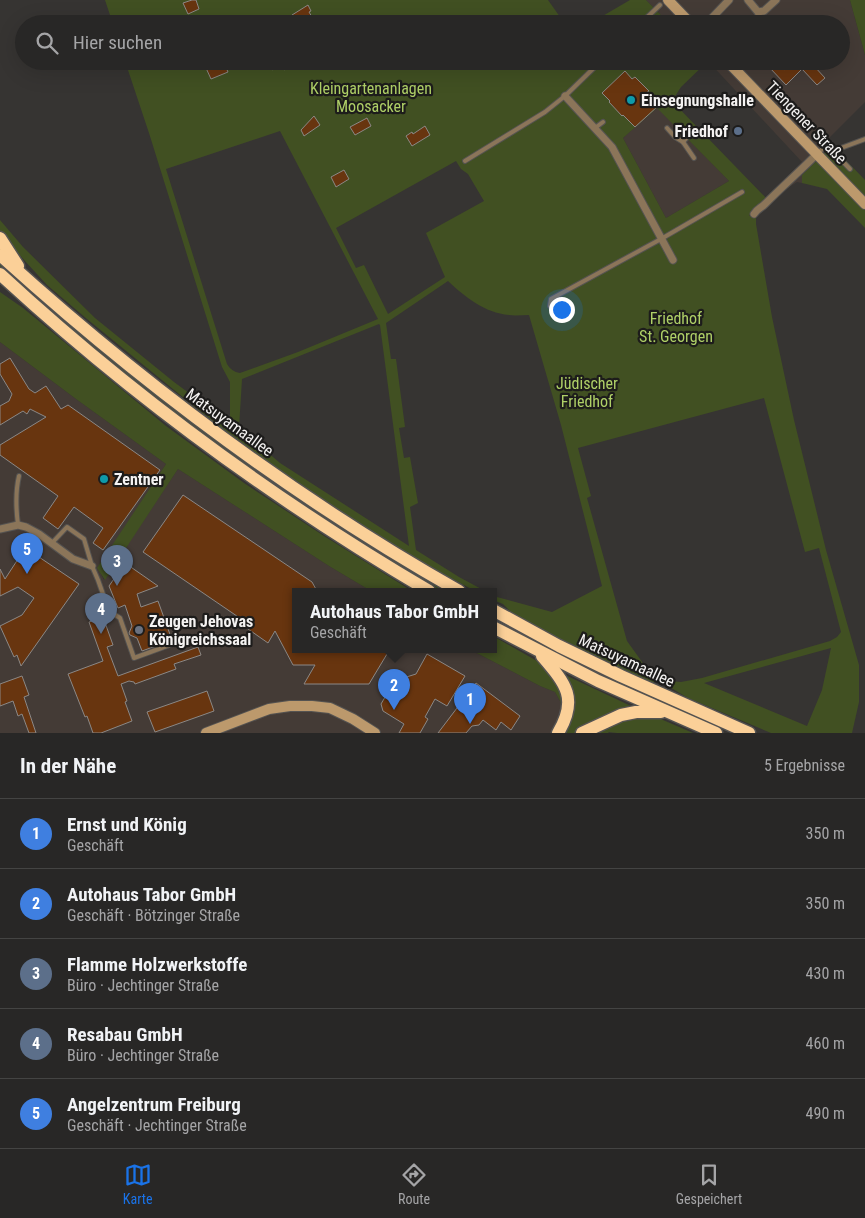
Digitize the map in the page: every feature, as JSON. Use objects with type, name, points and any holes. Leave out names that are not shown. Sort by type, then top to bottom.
[{"type":"highway","points":[[0,238],[28,280]]},
{"type":"highway","name":"Matsuyamaallee","points":[[0,255],[116,355],[209,428],[301,494],[413,565],[454,588]]},
{"type":"highway","name":"Matsuyamaallee","points":[[0,274],[109,369],[197,438],[314,520],[425,588]]},
{"type":"highway","points":[[0,287],[29,300]]},
{"type":"highway","name":"Matsuyamaallee","points":[[497,612],[559,646],[621,676],[750,733]]},
{"type":"highway","name":"Matsuyamaallee","points":[[497,629],[598,681],[716,733]]},
{"type":"highway","points":[[537,650],[562,680],[567,690],[569,700],[568,711],[558,733]]},
{"type":"highway","points":[[582,733],[606,721],[629,713],[666,712]]},
{"type":"street","points":[[715,15],[729,0]]},
{"type":"street","points":[[748,0],[758,11],[764,11],[776,0]]},
{"type":"street","points":[[670,2],[682,15]]},
{"type":"street","name":"Tiengener Straße","points":[[736,70],[865,204]]},
{"type":"street","points":[[565,96],[612,147],[673,260]]},
{"type":"street","points":[[754,214],[758,208],[762,207],[817,154]]},
{"type":"street","points":[[0,529],[18,525],[26,527],[39,534],[73,559],[92,566]]},
{"type":"street","points":[[206,733],[270,709],[290,706],[312,706],[330,708],[376,733]]},
{"type":"lane","points":[[652,15],[670,2]]},
{"type":"lane","points":[[757,15],[758,11]]},
{"type":"lane","points":[[464,161],[545,112],[592,70]]},
{"type":"lane","points":[[596,128],[602,122]]},
{"type":"lane","points":[[667,128],[682,142],[694,158]]},
{"type":"lane","points":[[682,142],[690,134]]},
{"type":"lane","points":[[833,151],[865,139]]},
{"type":"lane","points":[[817,154],[827,145],[850,169]]},
{"type":"lane","points":[[560,319],[550,306],[551,299],[742,192]]},
{"type":"lane","points":[[18,525],[16,504],[19,476]]},
{"type":"lane","points":[[52,543],[67,527],[84,539],[109,610],[120,618],[134,658],[186,639]]},
{"type":"shaded area","points":[[646,0],[850,0],[865,55],[865,102],[827,140],[832,146],[802,175],[802,183],[797,182],[782,192],[756,216],[749,216],[752,210],[767,199],[802,162],[716,70],[850,70],[850,15],[661,15]]},
{"type":"shaded area","points":[[657,107],[729,181],[666,218],[623,138]]},
{"type":"shaded area","points":[[0,342],[166,464],[98,568],[104,580],[178,469],[366,588],[292,588],[292,653],[477,653],[555,692],[562,708],[561,733],[0,733]]},
{"type":"green space","points":[[105,0],[548,0],[559,15],[110,15]]},
{"type":"green space","points":[[630,0],[646,0],[661,15],[604,15]]},
{"type":"green space","points":[[850,0],[865,0],[865,55]]},
{"type":"green space","points":[[128,70],[699,70],[681,87],[672,101],[767,199],[752,210],[749,216],[756,216],[772,317],[794,420],[826,550],[859,665],[859,702],[852,733],[771,733],[688,698],[658,680],[652,683],[517,618],[503,604],[497,602],[497,597],[552,612],[602,586],[561,425],[529,315],[500,314],[484,308],[461,293],[448,281],[386,323],[391,359],[396,359],[405,427],[399,428],[404,458],[410,457],[418,503],[410,507],[416,550],[479,588],[469,588],[421,562],[352,519],[256,454],[195,407],[47,285],[13,248],[0,245],[0,220],[23,247],[95,318],[174,382],[230,422],[230,382],[222,367]],"holes":[[[657,108],[729,181],[666,218],[623,138]],[[280,131],[378,319],[298,352],[240,373],[232,370],[227,364],[166,169]],[[456,161],[461,169],[468,174],[484,201],[426,233],[445,277],[388,314],[364,265],[356,268],[336,228]],[[380,325],[409,546],[280,463],[239,428],[242,379]],[[764,398],[805,552],[819,548],[841,632],[830,641],[702,678],[681,682],[669,681],[645,666],[627,641],[587,498],[591,496],[578,448]],[[831,648],[822,690],[807,726],[704,683]]]},
{"type":"green space","points":[[832,146],[865,180],[865,228],[827,189],[802,183],[802,175]]},
{"type":"green space","points":[[0,262],[105,353],[214,439],[328,518],[441,588],[434,588],[409,574],[308,510],[198,432],[70,330],[0,267]]},
{"type":"green space","points":[[0,292],[23,308],[166,426],[244,483],[407,588],[366,588],[178,469],[105,580],[97,568],[166,464],[0,342]]},
{"type":"green space","points":[[497,638],[544,665],[693,733],[561,733],[562,708],[560,701],[555,692],[477,653],[497,653]]},
{"type":"building","points":[[196,0],[199,9],[188,14],[183,3]]},
{"type":"building","points":[[308,5],[311,11],[309,12],[311,15],[292,15]]},
{"type":"building","points":[[207,70],[227,70],[228,72],[211,79]]},
{"type":"building","points":[[772,70],[801,70],[786,85]]},
{"type":"building","points":[[803,70],[818,70],[825,78],[817,85]]},
{"type":"building","name":"Einsegnungshalle","points":[[625,71],[632,79],[635,77],[649,91],[646,93],[658,106],[635,127],[622,116],[602,93]]},
{"type":"building","points":[[314,116],[320,125],[304,136],[301,130]]},
{"type":"building","points":[[367,118],[371,126],[355,135],[350,127]]},
{"type":"building","points":[[425,126],[430,135],[412,146],[406,136]]},
{"type":"building","points":[[344,170],[349,179],[336,187],[331,177]]},
{"type":"building","points":[[10,358],[29,389],[35,393],[46,386],[61,409],[68,405],[160,470],[103,550],[93,543],[103,528],[74,507],[58,529],[43,518],[58,496],[0,455],[0,445],[46,417],[30,409],[27,414],[23,411],[0,425],[0,406],[9,401],[12,394],[0,374],[0,364]]},
{"type":"building","points":[[183,495],[312,582],[315,588],[292,588],[292,653],[388,653],[369,684],[304,684],[315,665],[293,665],[275,631],[268,643],[248,629],[250,625],[143,552]]},
{"type":"building","points":[[30,551],[79,584],[21,666],[17,655],[14,657],[0,626],[22,615],[34,598],[18,587],[0,596],[0,569],[5,579],[22,553],[27,556]]},
{"type":"building","points":[[125,563],[158,586],[137,594],[141,607],[158,601],[172,640],[142,651],[137,638],[130,635],[132,626],[125,605],[118,608],[109,586]]},
{"type":"building","points":[[103,617],[113,645],[107,647],[118,676],[198,647],[201,655],[174,664],[176,669],[135,684],[129,681],[121,684],[132,721],[101,733],[93,733],[68,674],[103,661],[89,622]]},
{"type":"building","points":[[427,654],[465,676],[447,706],[435,699],[425,717],[428,719],[420,733],[399,733],[404,724],[383,711],[381,704],[391,687],[402,684],[400,679],[416,674]]},
{"type":"building","points":[[22,676],[29,695],[24,697],[36,733],[29,733],[22,714],[18,716],[13,701],[0,706],[0,684]]},
{"type":"building","points":[[476,683],[520,716],[511,730],[501,722],[496,730],[483,720],[479,725],[472,726],[466,733],[438,733]]},
{"type":"building","points":[[207,691],[214,711],[155,732],[147,712]]},
{"type":"place","name":"Einsegnungshalle","points":[[631,100]]},
{"type":"place","name":"Friedhof","points":[[738,131]]},
{"type":"place","name":"Zentner","points":[[104,479]]},
{"type":"place","name":"Angelzentrum Freiburg","points":[[27,574]]},
{"type":"place","name":"Flamme Holzwerkstoffe","points":[[117,586]]},
{"type":"place","name":"Zeugen Jehovas Königreichssaal","points":[[139,630]]},
{"type":"place","name":"Resabau GmbH","points":[[101,634]]},
{"type":"place","name":"Autohaus Tabor GmbH","points":[[394,710]]},
{"type":"place","name":"Ernst und König","points":[[470,724]]},
{"type":"park label","name":"Kleingartenanlagen Moosacker","points":[[371,97]]},
{"type":"park label","name":"Friedhof St. Georgen","points":[[676,327]]},
{"type":"park label","name":"Jüdischer Friedhof","points":[[587,392]]}]
